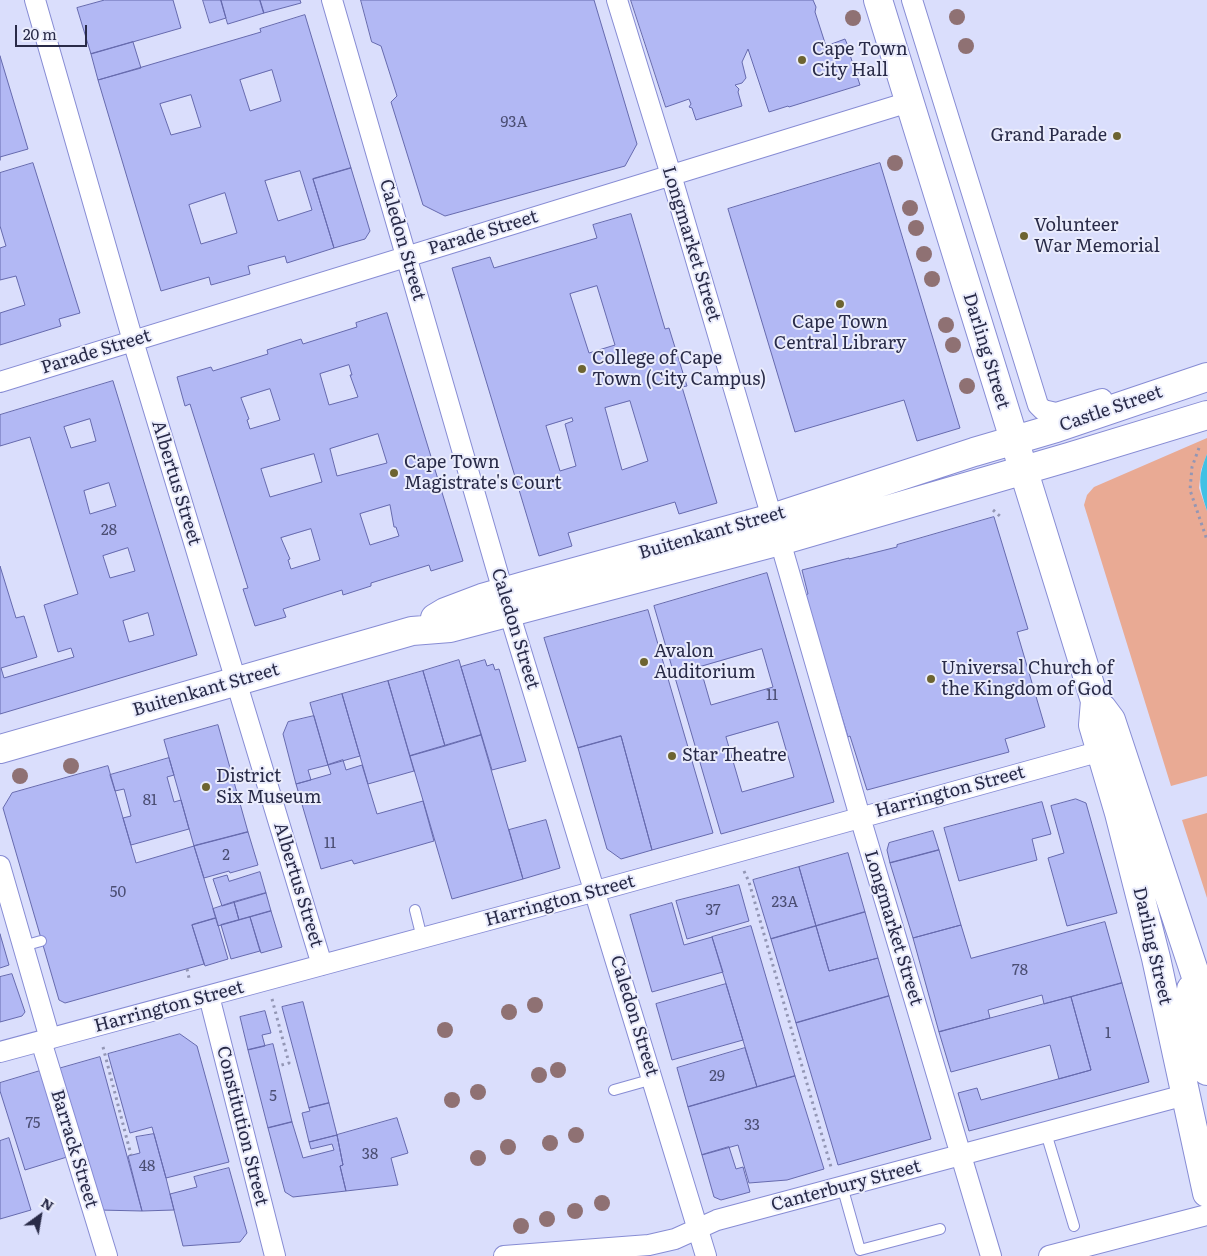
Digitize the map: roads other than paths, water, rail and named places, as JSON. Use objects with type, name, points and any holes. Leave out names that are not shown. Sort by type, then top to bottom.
[{"type":"main road","name":"Darling Street","points":[[878,0],[1095,702],[1093,725],[1110,749],[1207,1010]]},
{"type":"main road","name":"Castle Street","points":[[1014,440],[1056,428],[1207,377]]},
{"type":"main road","name":"Castle Street","points":[[1022,470],[1207,414]]},
{"type":"main road","name":"Buitenkant Street","points":[[776,529],[1014,440]]},
{"type":"main road","name":"Buitenkant Street","points":[[0,749],[412,631],[450,628],[507,602],[776,529],[1022,470]]},
{"type":"main road","name":"Darling Street","points":[[1110,749],[1119,813],[1153,948],[1207,1193]]},
{"type":"main road","points":[[1187,953],[1195,1025],[1207,1071]]},
{"type":"street","name":"Albertus Street","points":[[35,0],[133,341],[322,965]]},
{"type":"street","name":"Caledon Street","points":[[332,0],[507,602],[706,1256]]},
{"type":"street","name":"Longmarket Street","points":[[617,0],[671,175],[991,1256]]},
{"type":"street","points":[[912,0],[1038,406],[1043,410],[1056,413],[1207,368]]},
{"type":"street","name":"Parade Street","points":[[0,382],[909,102]]},
{"type":"street","name":"Harrington Street","points":[[0,1052],[98,1027],[1110,749]]},
{"type":"street","name":"Barrack Street","points":[[0,866],[32,943],[46,1040],[107,1256]]},
{"type":"street","name":"Constitution Street","points":[[209,996],[275,1256]]},
{"type":"street","name":"Canterbury Street","points":[[504,1256],[649,1245],[674,1239],[717,1220],[1185,1095]]},
{"type":"street","points":[[1049,1256],[1207,1215]]},
{"type":"lane","points":[[415,910],[422,938]]},
{"type":"lane","points":[[614,1090],[653,1079]]},
{"type":"lane","points":[[1046,1133],[1074,1226]]},
{"type":"lane","points":[[839,1187],[860,1250],[940,1229]]},
{"type":"water","points":[[1207,454],[1207,511],[1202,495],[1200,476]]},
{"type":"place","name":"Cape Town City Hall","points":[[802,60]]},
{"type":"place","name":"Grand Parade","points":[[1117,136]]},
{"type":"place","name":"Volunteer War Memorial","points":[[1024,236]]},
{"type":"place","name":"Cape Town Central Library","points":[[840,304]]},
{"type":"place","name":"College of Cape Town (City Campus)","points":[[582,369]]},
{"type":"place","name":"Cape Town Magistrate's Court","points":[[394,473]]},
{"type":"place","name":"Avalon Auditorium","points":[[644,662]]},
{"type":"place","name":"Universal Church of the Kingdom of God","points":[[931,679]]},
{"type":"place","name":"Star Theatre","points":[[672,756]]},
{"type":"place","name":"District Six Museum","points":[[206,787]]}]
